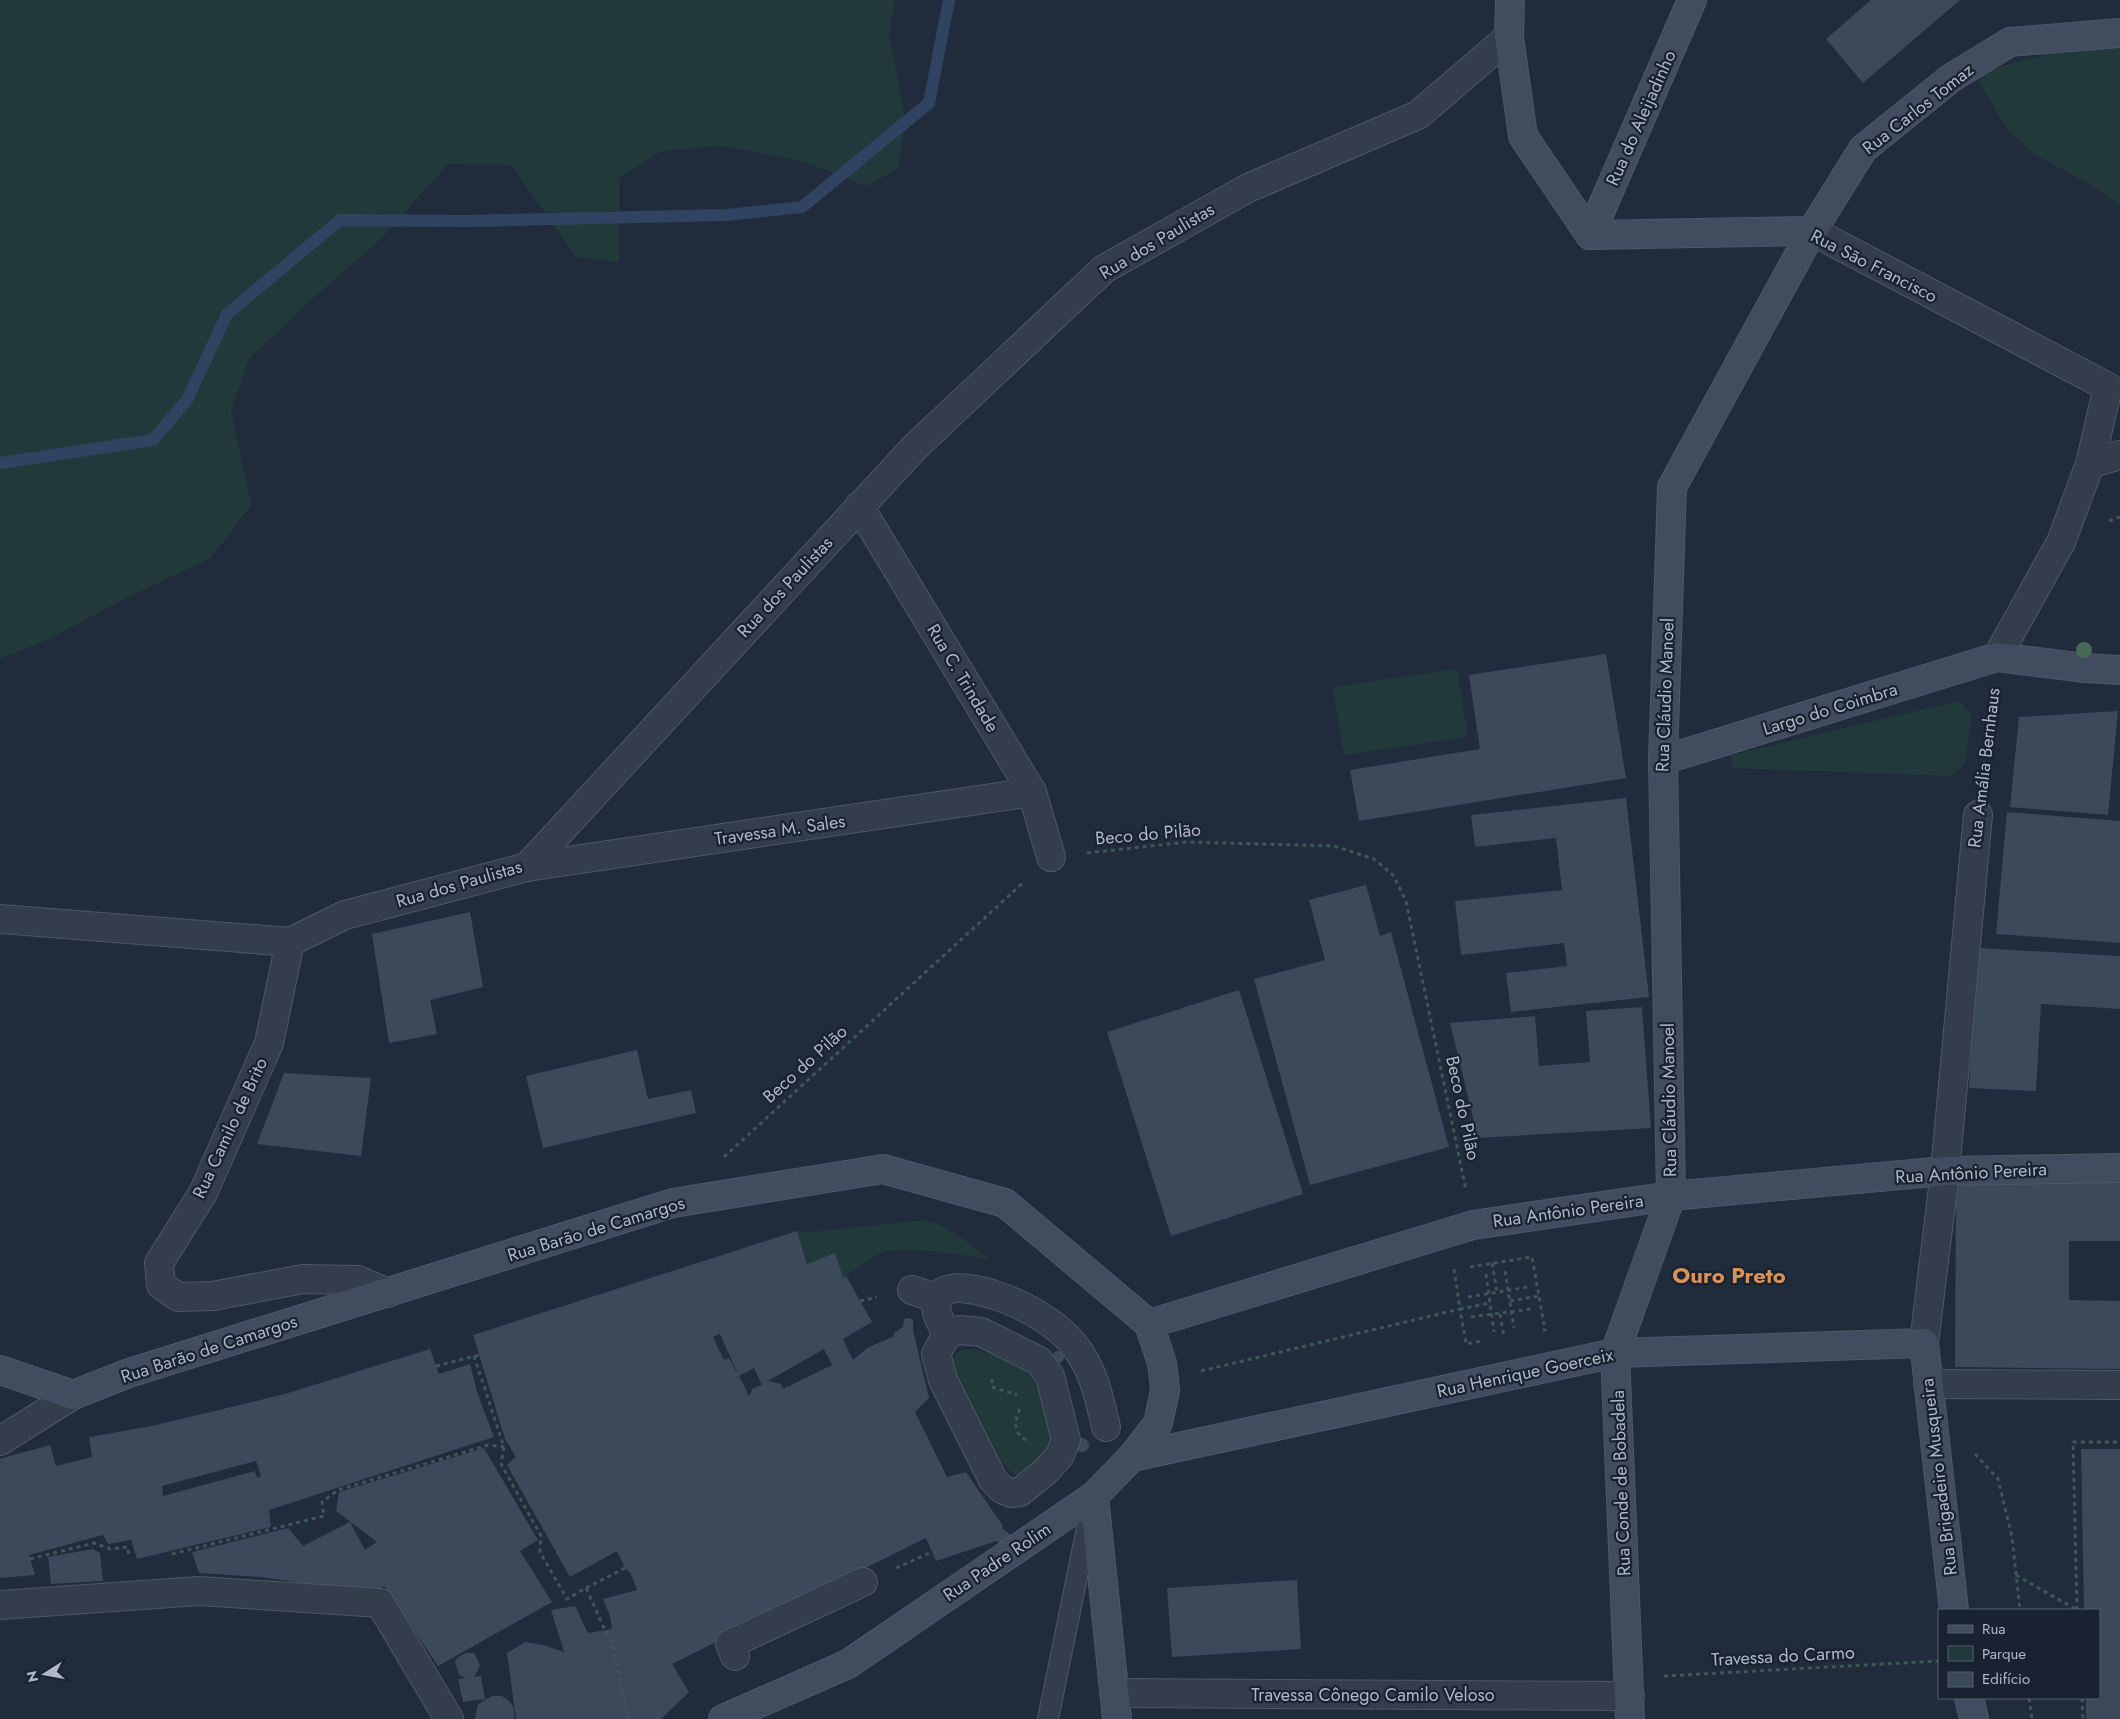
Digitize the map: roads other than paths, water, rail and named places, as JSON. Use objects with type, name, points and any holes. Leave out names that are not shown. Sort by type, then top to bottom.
[{"type":"street","points":[[1510,0],[1509,37],[1523,136],[1590,235]]},
{"type":"street","name":"Rua do Aleijadinho","points":[[1590,235],[1692,0]]},
{"type":"street","name":"Rua Carlos Tomaz","points":[[1812,231],[1863,149],[1951,78],[2010,42],[2120,33]]},
{"type":"street","name":"Rua dos Paulistas","points":[[290,942],[345,914],[527,868],[914,447],[1104,269],[1248,188],[1418,115],[1509,37]]},
{"type":"street","name":"Rua São Francisco","points":[[1590,235],[1812,231],[2108,387],[2090,464]]},
{"type":"street","name":"Rua Cláudio Manoel","points":[[1671,1196],[1662,760],[1672,487],[1812,231]]},
{"type":"street","points":[[2120,455],[2090,464],[2060,542],[1997,657],[2085,668],[2120,670]]},
{"type":"street","name":"Rua C. Trindade","points":[[859,506],[1032,792],[1051,857]]},
{"type":"street","name":"Largo do Coimbra","points":[[1662,760],[1997,657]]},
{"type":"street","name":"Travessa M. Sales","points":[[527,868],[1032,792]]},
{"type":"street","name":"Rua Amália Bernhaus","points":[[1924,1343],[1945,1171],[1978,815]]},
{"type":"street","points":[[0,919],[290,942]]},
{"type":"street","name":"Rua Camilo de Brito","points":[[290,942],[269,1043],[203,1193],[159,1263],[161,1285],[178,1297],[213,1296],[303,1279],[358,1280],[388,1293]]},
{"type":"street","name":"Rua Antônio Pereira","points":[[1150,1324],[1473,1225],[1671,1196],[1945,1171],[2120,1168]]},
{"type":"street","name":"Rua Barão de Camargos","points":[[73,1395],[129,1373],[673,1203],[883,1169],[1005,1203],[1150,1324]]},
{"type":"street","name":"Rua Conde de Bobadela","points":[[1630,1698],[1616,1353],[1671,1196]]},
{"type":"street","points":[[947,1334],[938,1313],[938,1299],[944,1291],[961,1287],[1001,1297],[1021,1306],[1054,1326],[1077,1348],[1090,1373],[1099,1398],[1106,1427]]},
{"type":"street","points":[[912,1290],[938,1299]]},
{"type":"street","name":"Rua Padre Rolim","points":[[723,1719],[848,1664],[1094,1496],[1132,1457],[1158,1423],[1165,1391],[1162,1363],[1150,1324]]},
{"type":"street","points":[[959,1330],[981,1332],[1039,1361],[1050,1376],[1066,1440],[1060,1456],[1047,1470],[1020,1492],[1011,1493],[1002,1489],[993,1480],[957,1411],[943,1380],[936,1354],[947,1334],[959,1330]]},
{"type":"street","name":"Rua Henrique Goerceix","points":[[1132,1457],[1616,1353],[1924,1343]]},
{"type":"street","name":"Rua Brigadeiro Musqueira","points":[[1924,1343],[1954,1609]]},
{"type":"street","points":[[0,1370],[73,1395]]},
{"type":"street","points":[[1928,1384],[2120,1385]]},
{"type":"street","points":[[0,1441],[73,1395]]},
{"type":"street","points":[[1094,1496],[1116,1706]]},
{"type":"street","points":[[735,1656],[730,1644],[864,1582]]},
{"type":"street","points":[[0,1605],[199,1591],[380,1603],[449,1719]]},
{"type":"street","name":"Travessa Cônego Camilo Veloso","points":[[1116,1706],[1630,1698]]},
{"type":"street","points":[[1969,1699],[1974,1719]]},
{"type":"lane","points":[[1048,1719],[1094,1496]]},
{"type":"waterway","points":[[0,463],[153,440],[187,400],[227,314],[340,220],[465,221],[726,215],[802,207],[929,103],[949,0]]},
{"type":"district","name":"Ouro Preto","points":[[1729,1275]]}]
